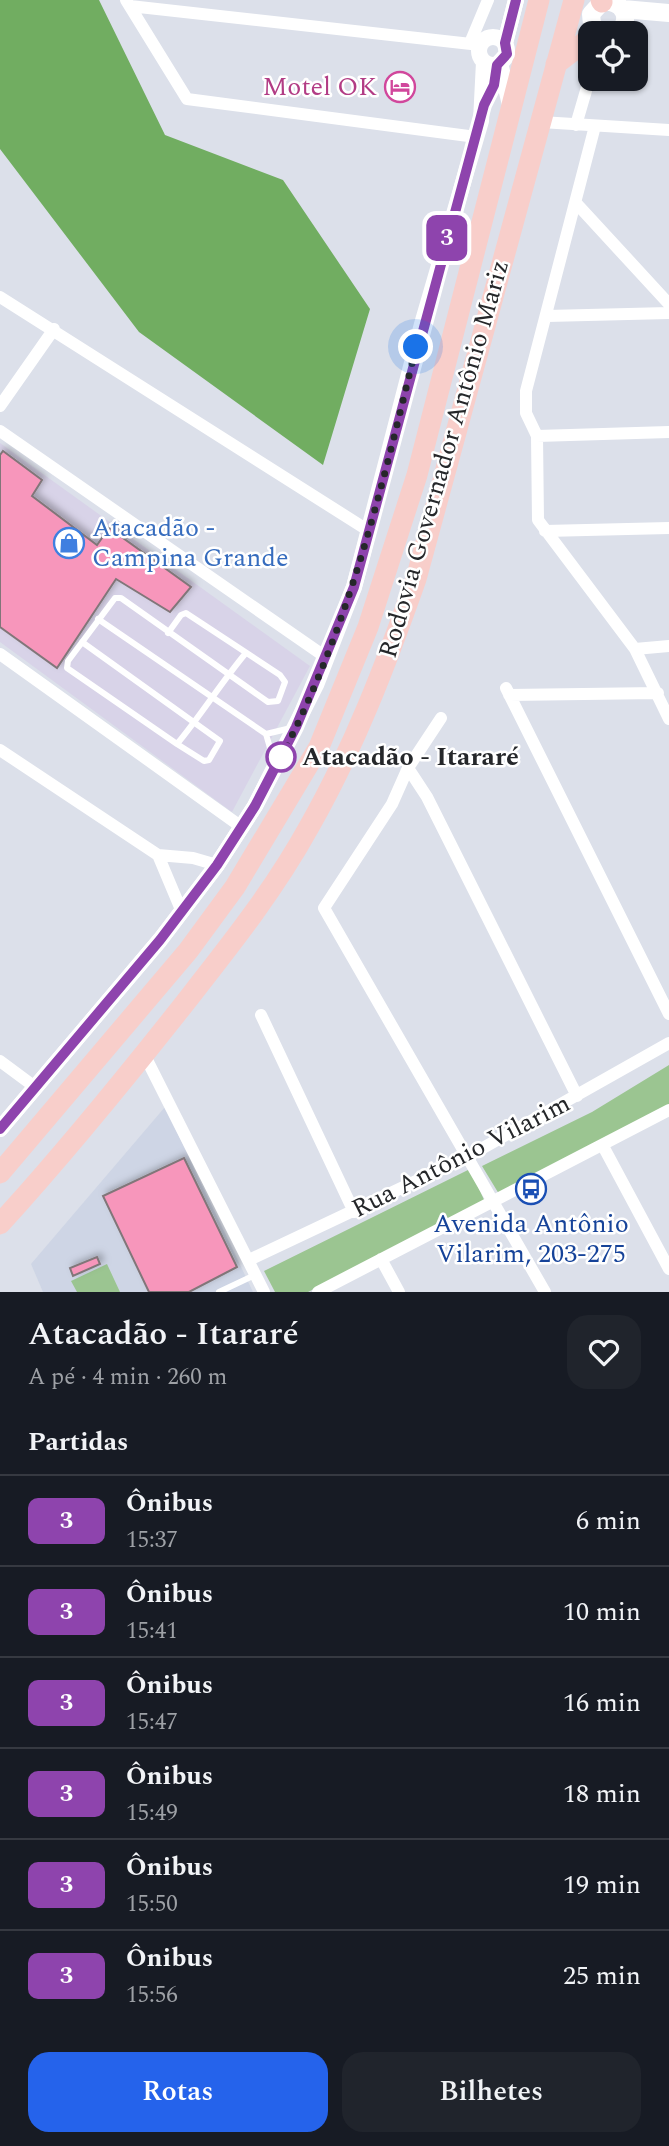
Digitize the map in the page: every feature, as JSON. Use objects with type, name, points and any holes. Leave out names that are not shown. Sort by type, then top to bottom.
[{"type":"highway","name":"Rodovia Governador Antônio Mariz","points":[[0,1173],[188,951],[235,887],[319,747],[368,627],[416,475],[539,0]]},
{"type":"highway","name":"Rodovia Governador Antônio Mariz","points":[[0,1224],[81,1135],[230,947],[309,828],[365,716],[416,579],[476,351],[575,0]]},
{"type":"highway","points":[[556,64],[608,16]]},
{"type":"main road","points":[[608,16],[661,13]]},
{"type":"street","points":[[0,1129],[182,912],[243,828],[296,727],[327,658],[354,587],[422,324],[484,105],[494,85],[489,51],[488,0]]},
{"type":"street","points":[[489,51],[511,19],[516,0]]},
{"type":"street","points":[[128,3],[489,51]]},
{"type":"street","points":[[128,3],[187,99],[476,137]]},
{"type":"street","points":[[489,51],[510,108]]},
{"type":"street","points":[[576,125],[586,91]]},
{"type":"street","points":[[541,122],[669,130]]},
{"type":"street","points":[[595,126],[525,402],[526,413],[537,436],[538,520],[635,649],[669,719]]},
{"type":"street","points":[[576,203],[669,304]]},
{"type":"street","points":[[0,298],[54,329],[369,531]]},
{"type":"street","points":[[547,316],[669,313]]},
{"type":"street","points":[[0,406],[54,329]]},
{"type":"street","points":[[0,431],[327,658]]},
{"type":"street","points":[[537,436],[669,432]]},
{"type":"street","points":[[545,531],[669,528]]},
{"type":"street","points":[[635,649],[669,646]]},
{"type":"street","points":[[0,654],[243,828]]},
{"type":"street","points":[[658,693],[507,691],[669,1014]]},
{"type":"street","points":[[441,718],[408,768],[392,804],[328,898],[324,908],[545,1292]]},
{"type":"street","points":[[0,750],[158,855],[193,858],[217,865]]},
{"type":"street","points":[[408,768],[426,797],[577,1096]]},
{"type":"street","points":[[158,855],[182,912]]},
{"type":"street","points":[[261,1015],[354,1212]]},
{"type":"street","name":"Rua Antônio Vilarim","points":[[249,1260],[467,1157],[669,1043]]},
{"type":"street","points":[[144,1054],[264,1292]]},
{"type":"street","points":[[0,1062],[35,1087]]},
{"type":"street","name":"Rua Antônio Vilarim","points":[[318,1292],[669,1110]]},
{"type":"street","points":[[603,1146],[669,1269]]},
{"type":"street","points":[[381,1259],[399,1292]]},
{"type":"lane","points":[[82,642],[220,741],[209,760],[204,761],[177,744],[73,675],[67,668],[68,661],[111,601],[121,598],[168,633],[268,702],[278,701],[285,682],[280,675],[186,614],[181,615],[168,633]]},
{"type":"lane","points":[[98,619],[266,734],[276,767]]},
{"type":"lane","points":[[177,744],[245,654]]},
{"type":"lane","points":[[266,734],[296,727]]},
{"type":"lane","points":[[219,1292],[255,1275]]},
{"type":"shaded area","name":"Atacadão - Campina Grande","points":[[0,443],[310,666],[232,812],[0,642]]},
{"type":"shaded area","points":[[165,1107],[253,1292],[43,1292],[31,1264]]},
{"type":"green space","points":[[0,0],[99,0],[165,135],[283,180],[370,309],[323,465],[139,332],[0,149]]},
{"type":"green space","points":[[669,1065],[669,1105],[499,1194],[482,1166],[592,1112]]},
{"type":"green space","points":[[470,1169],[485,1202],[308,1292],[275,1292],[264,1271]]},
{"type":"green space","points":[[107,1264],[120,1292],[77,1292],[71,1281]]},
{"type":"building","points":[[3,451],[42,480],[32,496],[97,545],[109,528],[191,587],[170,612],[116,579],[57,668],[0,627],[0,455]]},
{"type":"building","points":[[184,1158],[237,1267],[189,1292],[149,1292],[103,1196]]},
{"type":"building","points":[[97,1257],[100,1264],[73,1276],[70,1268]]},
{"type":"bus line","name":"3","points":[[0,1129],[160,940],[217,865],[243,828],[316,685],[354,587],[422,324],[484,105],[494,85],[497,65],[507,54],[505,43],[516,0]]},
{"type":"place","name":"Motel OK","points":[[400,87]]},
{"type":"place","name":"Atacadão - Campina Grande","points":[[69,543]]},
{"type":"place","name":"Atacadão - Itararé","points":[[281,757]]},
{"type":"place","name":"Avenida Antônio Vilarim, 203-275","points":[[531,1189]]},
{"type":"route","points":[[281,757],[316,685],[354,587],[416,347]]}]
